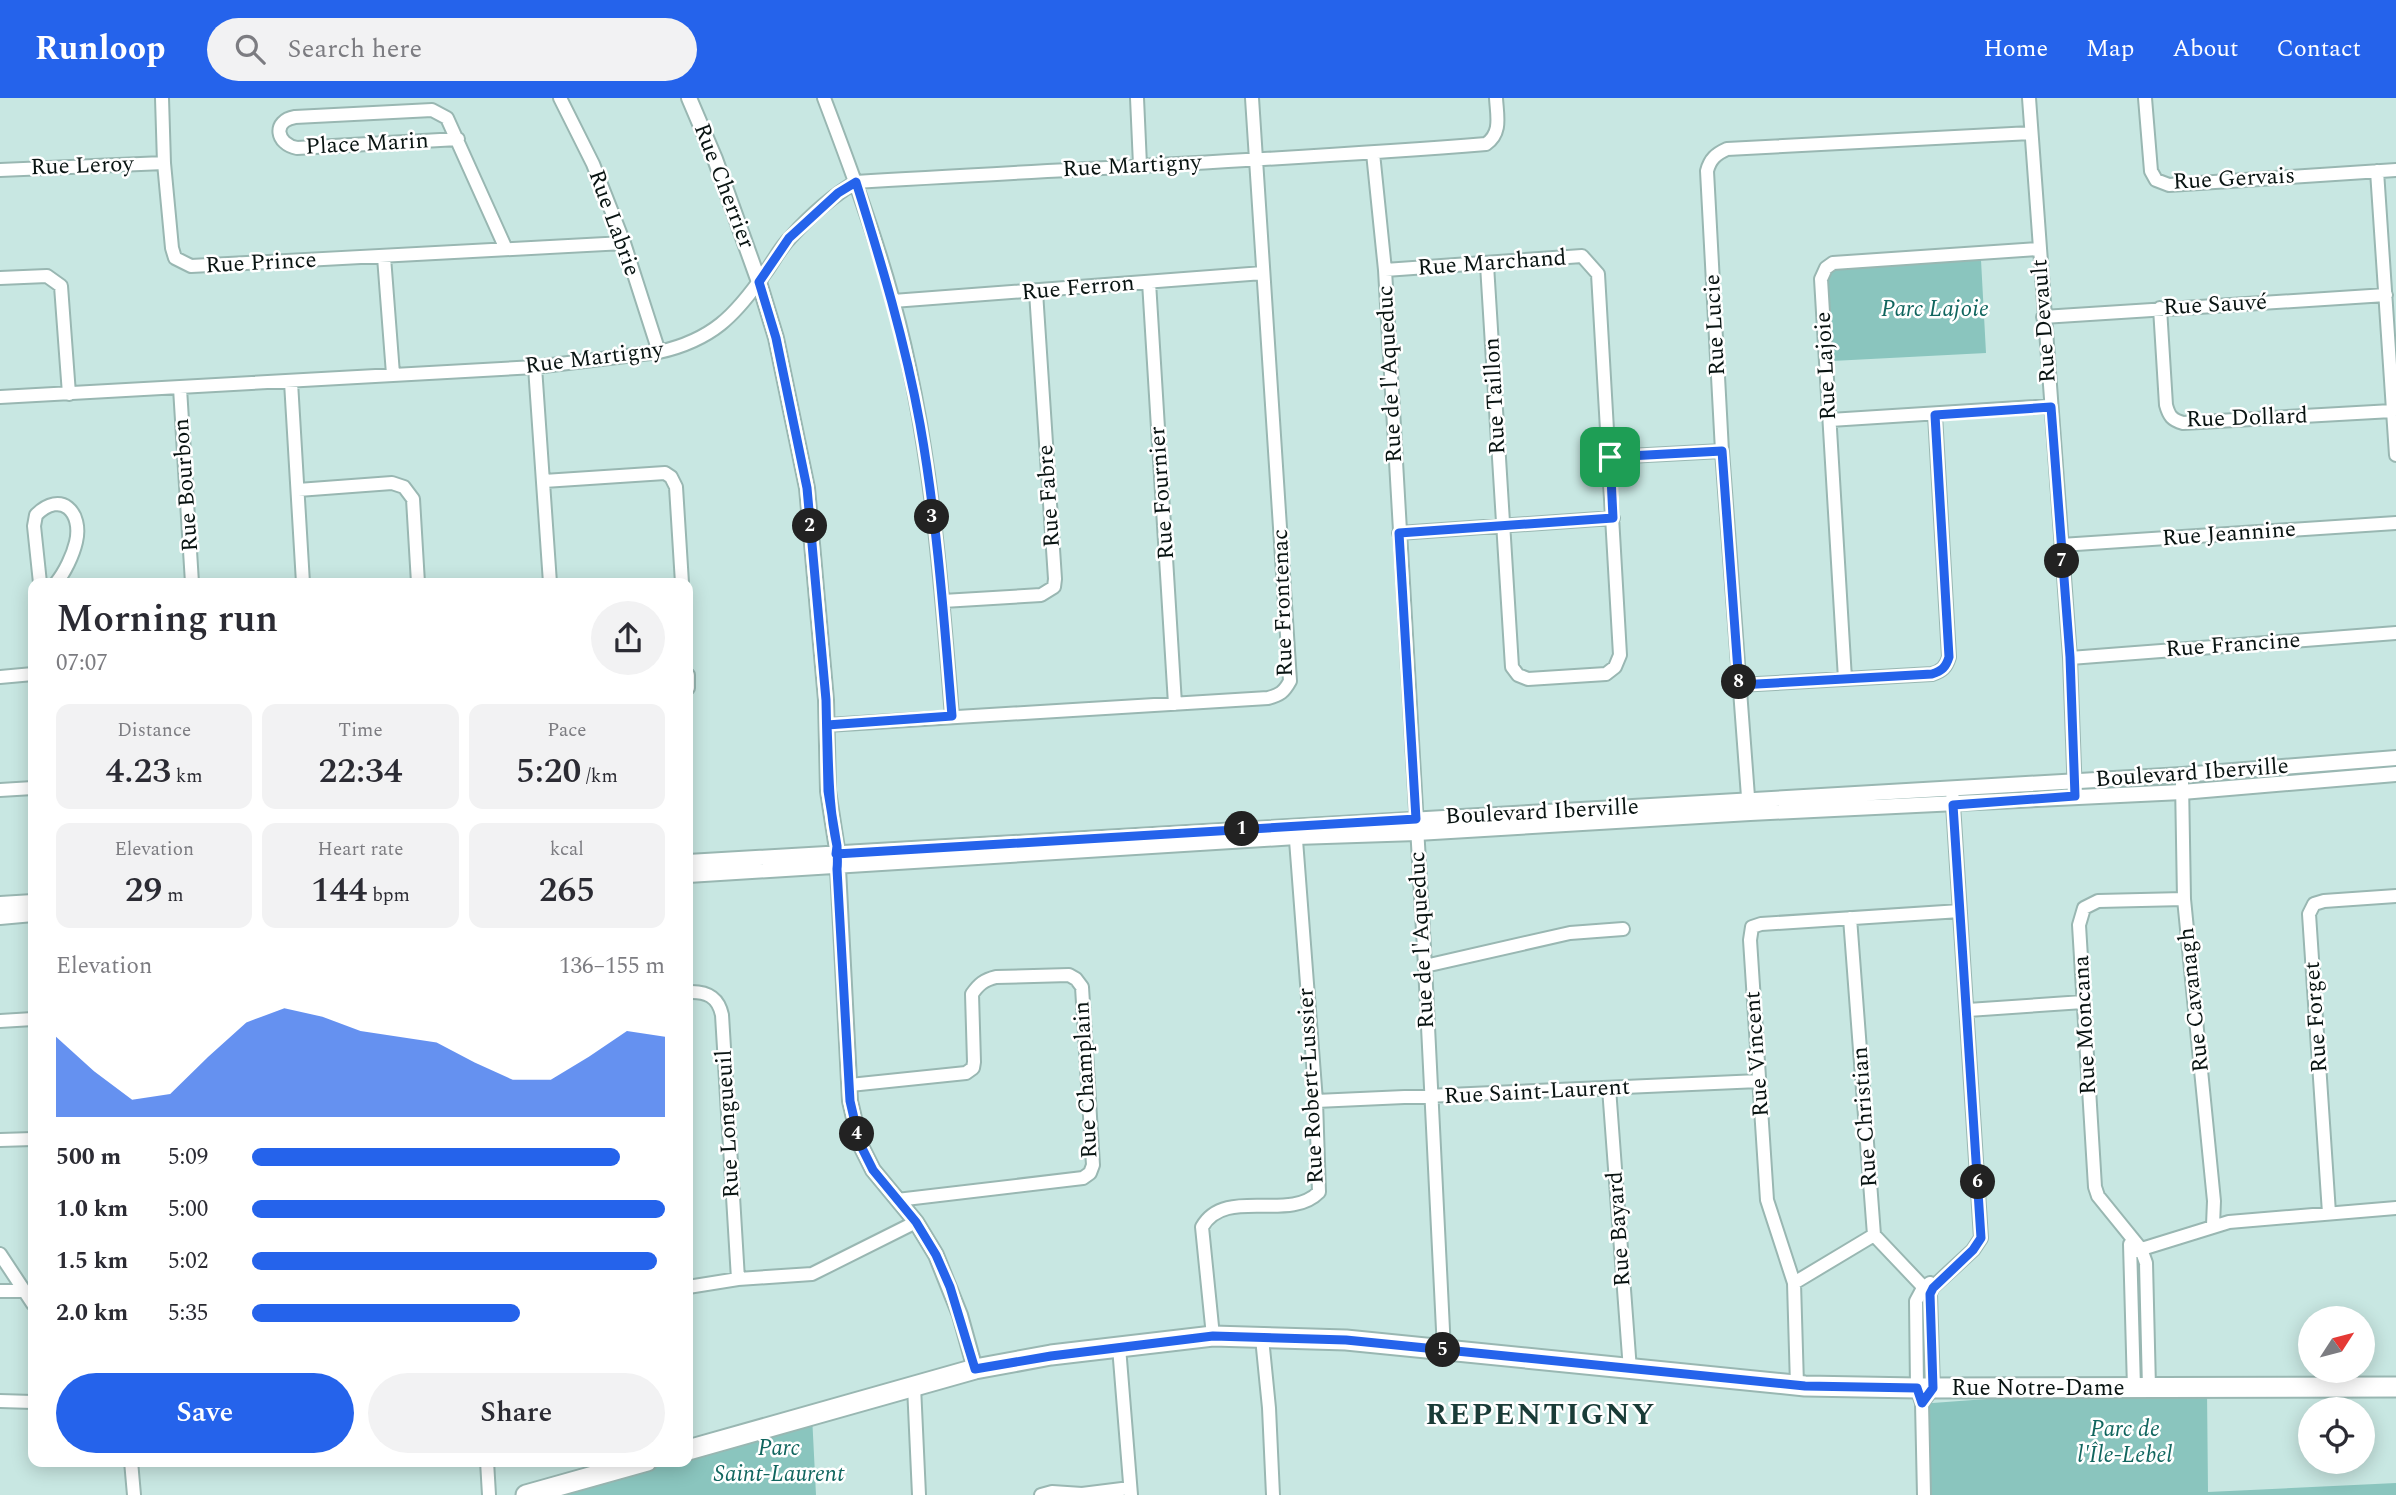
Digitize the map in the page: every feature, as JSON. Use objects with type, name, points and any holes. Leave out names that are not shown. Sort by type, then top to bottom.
[{"type":"main road","name":"Rue Notre-Dame","points":[[693,1449],[975,1369],[1119,1346],[1213,1336],[1346,1340],[1630,1370],[1924,1393],[2142,1388],[2396,1387]]},
{"type":"main road","points":[[526,1495],[626,1467]]},
{"type":"street","name":"Rue Prince","points":[[162,98],[164,163],[172,248],[174,258],[191,266],[624,243]]},
{"type":"street","name":"Rue Labrie","points":[[560,98],[593,164],[624,243],[659,352]]},
{"type":"street","name":"Rue Cherrier","points":[[690,98],[715,159],[776,338],[807,488],[827,725],[828,791],[837,846],[850,1101],[860,1144],[873,1170],[916,1222],[931,1246],[950,1287],[975,1369]]},
{"type":"street","points":[[824,98],[856,182],[893,300],[920,425],[943,601],[952,716]]},
{"type":"street","points":[[1137,98],[1140,165]]},
{"type":"street","name":"Rue Frontenac","points":[[827,725],[1268,698],[1279,695],[1290,681],[1252,98]]},
{"type":"street","name":"Rue Martigny","points":[[0,397],[534,367],[659,352],[684,344],[724,324],[759,282],[789,238],[838,193],[856,182],[1255,161],[1486,144],[1494,138],[1498,130],[1496,98]]},
{"type":"street","name":"Rue Devault","points":[[2029,98],[2070,657],[2074,789]]},
{"type":"street","name":"Rue Gervais","points":[[2145,98],[2151,171],[2156,180],[2169,185],[2396,170]]},
{"type":"street","name":"Place Marin","points":[[458,139],[297,148],[282,142],[278,128],[282,122],[295,117],[432,110],[447,118],[458,139],[506,249]]},
{"type":"street","name":"Rue Lucie","points":[[1749,806],[1722,451],[1707,171],[1710,162],[1716,154],[1727,149],[2031,133]]},
{"type":"street","name":"Rue de l'Aqueduc","points":[[1373,153],[1385,270],[1444,1350]]},
{"type":"street","name":"Rue Leroy","points":[[0,170],[164,163]]},
{"type":"street","points":[[2377,171],[2396,455]]},
{"type":"street","name":"Rue Lajoie","points":[[1845,679],[1821,279],[1826,268],[1833,263],[2039,249]]},
{"type":"street","name":"Rue Marchand","points":[[1385,270],[1487,265],[1583,256],[1598,274],[1613,518]]},
{"type":"street","points":[[384,257],[393,374]]},
{"type":"street","name":"Rue Taillon","points":[[1487,265],[1512,667],[1518,675],[1528,679],[1606,674],[1615,667],[1620,655],[1613,518]]},
{"type":"street","name":"Rue Ferron","points":[[893,300],[1036,292],[1263,273]]},
{"type":"street","points":[[0,278],[47,276],[61,286],[69,394]]},
{"type":"street","name":"Rue Fournier","points":[[1149,282],[1175,704]]},
{"type":"street","name":"Rue Fabre","points":[[943,601],[1041,595],[1054,587],[1036,292]]},
{"type":"street","name":"Rue Sauvé","points":[[2043,317],[2386,295]]},
{"type":"street","name":"Rue Dollard","points":[[2160,308],[2166,405],[2174,421],[2183,423],[2392,411]]},
{"type":"street","points":[[534,367],[550,578]]},
{"type":"street","points":[[291,382],[303,578]]},
{"type":"street","name":"Rue Bourbon","points":[[180,388],[192,578]]},
{"type":"street","points":[[1829,420],[2051,407]]},
{"type":"street","points":[[1739,685],[1932,674],[1947,666],[1949,657],[1935,415]]},
{"type":"street","points":[[1610,457],[1722,451]]},
{"type":"street","points":[[544,481],[665,472],[676,487],[682,578]]},
{"type":"street","points":[[298,490],[392,483],[404,487],[413,499],[418,578]]},
{"type":"street","points":[[39,578],[34,526],[36,515],[49,505],[58,504],[72,511],[77,526],[76,542],[58,578]]},
{"type":"street","points":[[1399,533],[1613,518]]},
{"type":"street","name":"Rue Jeannine","points":[[2061,545],[2396,523]]},
{"type":"street","name":"Rue Francine","points":[[2070,657],[2396,633]]},
{"type":"street","points":[[0,677],[28,674]]},
{"type":"street","name":"Boulevard Iberville","points":[[1749,806],[1953,805],[2182,775],[2396,758]]},
{"type":"street","name":"Boulevard Iberville","points":[[693,874],[837,860],[1749,806],[1952,789],[2182,792],[2396,774]]},
{"type":"street","name":"Rue Cavanagh","points":[[2182,775],[2184,899],[2214,1201],[2213,1225]]},
{"type":"street","points":[[0,790],[28,788]]},
{"type":"street","points":[[1927,1291],[1973,1250],[1981,1238],[1952,789]]},
{"type":"street","name":"Rue Robert-Lussier","points":[[1213,1336],[1202,1227],[1208,1216],[1222,1209],[1305,1203],[1319,1192],[1316,1101],[1295,832]]},
{"type":"street","name":"Boulevard Iberville","points":[[693,862],[837,860]]},
{"type":"street","name":"Rue Forget","points":[[2329,1213],[2309,914],[2314,904],[2325,901],[2396,896]]},
{"type":"street","name":"Rue Moncana","points":[[2136,1250],[2128,1234],[2098,1196],[2095,1187],[2079,925],[2084,908],[2098,901],[2184,899]]},
{"type":"street","points":[[0,904],[28,902]]},
{"type":"street","name":"Rue Vincent","points":[[1797,1385],[1794,1283],[1767,1200],[1750,940],[1752,927],[1761,924],[1960,911]]},
{"type":"street","points":[[0,916],[28,915]]},
{"type":"street","name":"Rue Christian","points":[[1850,918],[1874,1235]]},
{"type":"street","points":[[1425,966],[1570,933],[1623,929]]},
{"type":"street","name":"Rue Champlain","points":[[850,1084],[966,1073],[973,1068],[972,994],[986,980],[996,977],[1069,975],[1076,978],[1082,987],[1093,1165],[1090,1173],[1083,1178],[897,1200]]},
{"type":"street","name":"Rue Longueuil","points":[[693,992],[714,997],[722,1014],[738,1279]]},
{"type":"street","points":[[1968,1010],[2082,1002]]},
{"type":"street","points":[[0,1021],[28,1019]]},
{"type":"street","name":"Rue Saint-Laurent","points":[[1316,1101],[1759,1081]]},
{"type":"street","name":"Rue Bayard","points":[[1609,1088],[1630,1370]]},
{"type":"street","points":[[0,1140],[28,1139]]},
{"type":"street","points":[[2142,1388],[2146,1263],[2136,1250],[2213,1225],[2396,1208]]},
{"type":"street","points":[[693,1286],[738,1279],[812,1274],[916,1222]]},
{"type":"street","points":[[1794,1283],[1874,1235],[1927,1291],[1924,1495]]},
{"type":"street","points":[[0,1254],[28,1296]]},
{"type":"street","points":[[0,1291],[25,1291]]},
{"type":"street","points":[[1262,1338],[1273,1495]]},
{"type":"street","points":[[1041,1495],[1052,1492],[1083,1494],[1131,1491],[1119,1346]]},
{"type":"street","points":[[914,1386],[919,1495]]},
{"type":"street","points":[[0,1401],[28,1402]]},
{"type":"street","points":[[132,1467],[134,1495]]},
{"type":"street","points":[[487,1467],[489,1495]]},
{"type":"green space","name":"Parc Lajoie","points":[[1981,260],[1986,353],[1832,361],[1828,280],[1830,274],[1837,269]]},
{"type":"green space","name":"Parc de l'Île-Lebel","points":[[2134,1388],[2207,1390],[2208,1492],[2396,1483],[2396,1495],[1922,1495],[1919,1404]]},
{"type":"green space","name":"Parc Saint-Laurent","points":[[812,1415],[816,1495],[526,1495],[626,1467],[693,1467],[693,1449]]},
{"type":"district","name":"REPENTIGNY","points":[[1541,1415]]},
{"type":"route","points":[[1610,457],[1613,518],[1399,533],[1416,819],[836,854],[837,846],[828,791],[826,700],[807,488],[776,338],[759,282],[789,238],[838,193],[856,182],[893,300],[920,425],[943,601],[952,716],[827,725],[828,791],[831,821],[837,846],[837,849],[836,854],[850,1101],[860,1144],[873,1170],[916,1222],[936,1255],[960,1315],[975,1369],[1051,1356],[1213,1336],[1346,1340],[1805,1386],[1917,1388],[1922,1403],[1933,1388],[1930,1294],[1940,1279],[1973,1250],[1981,1238],[1953,805],[2075,796],[2070,657],[2051,407],[1935,415],[1949,657],[1947,666],[1932,674],[1739,685],[1722,451],[1610,457]]}]
